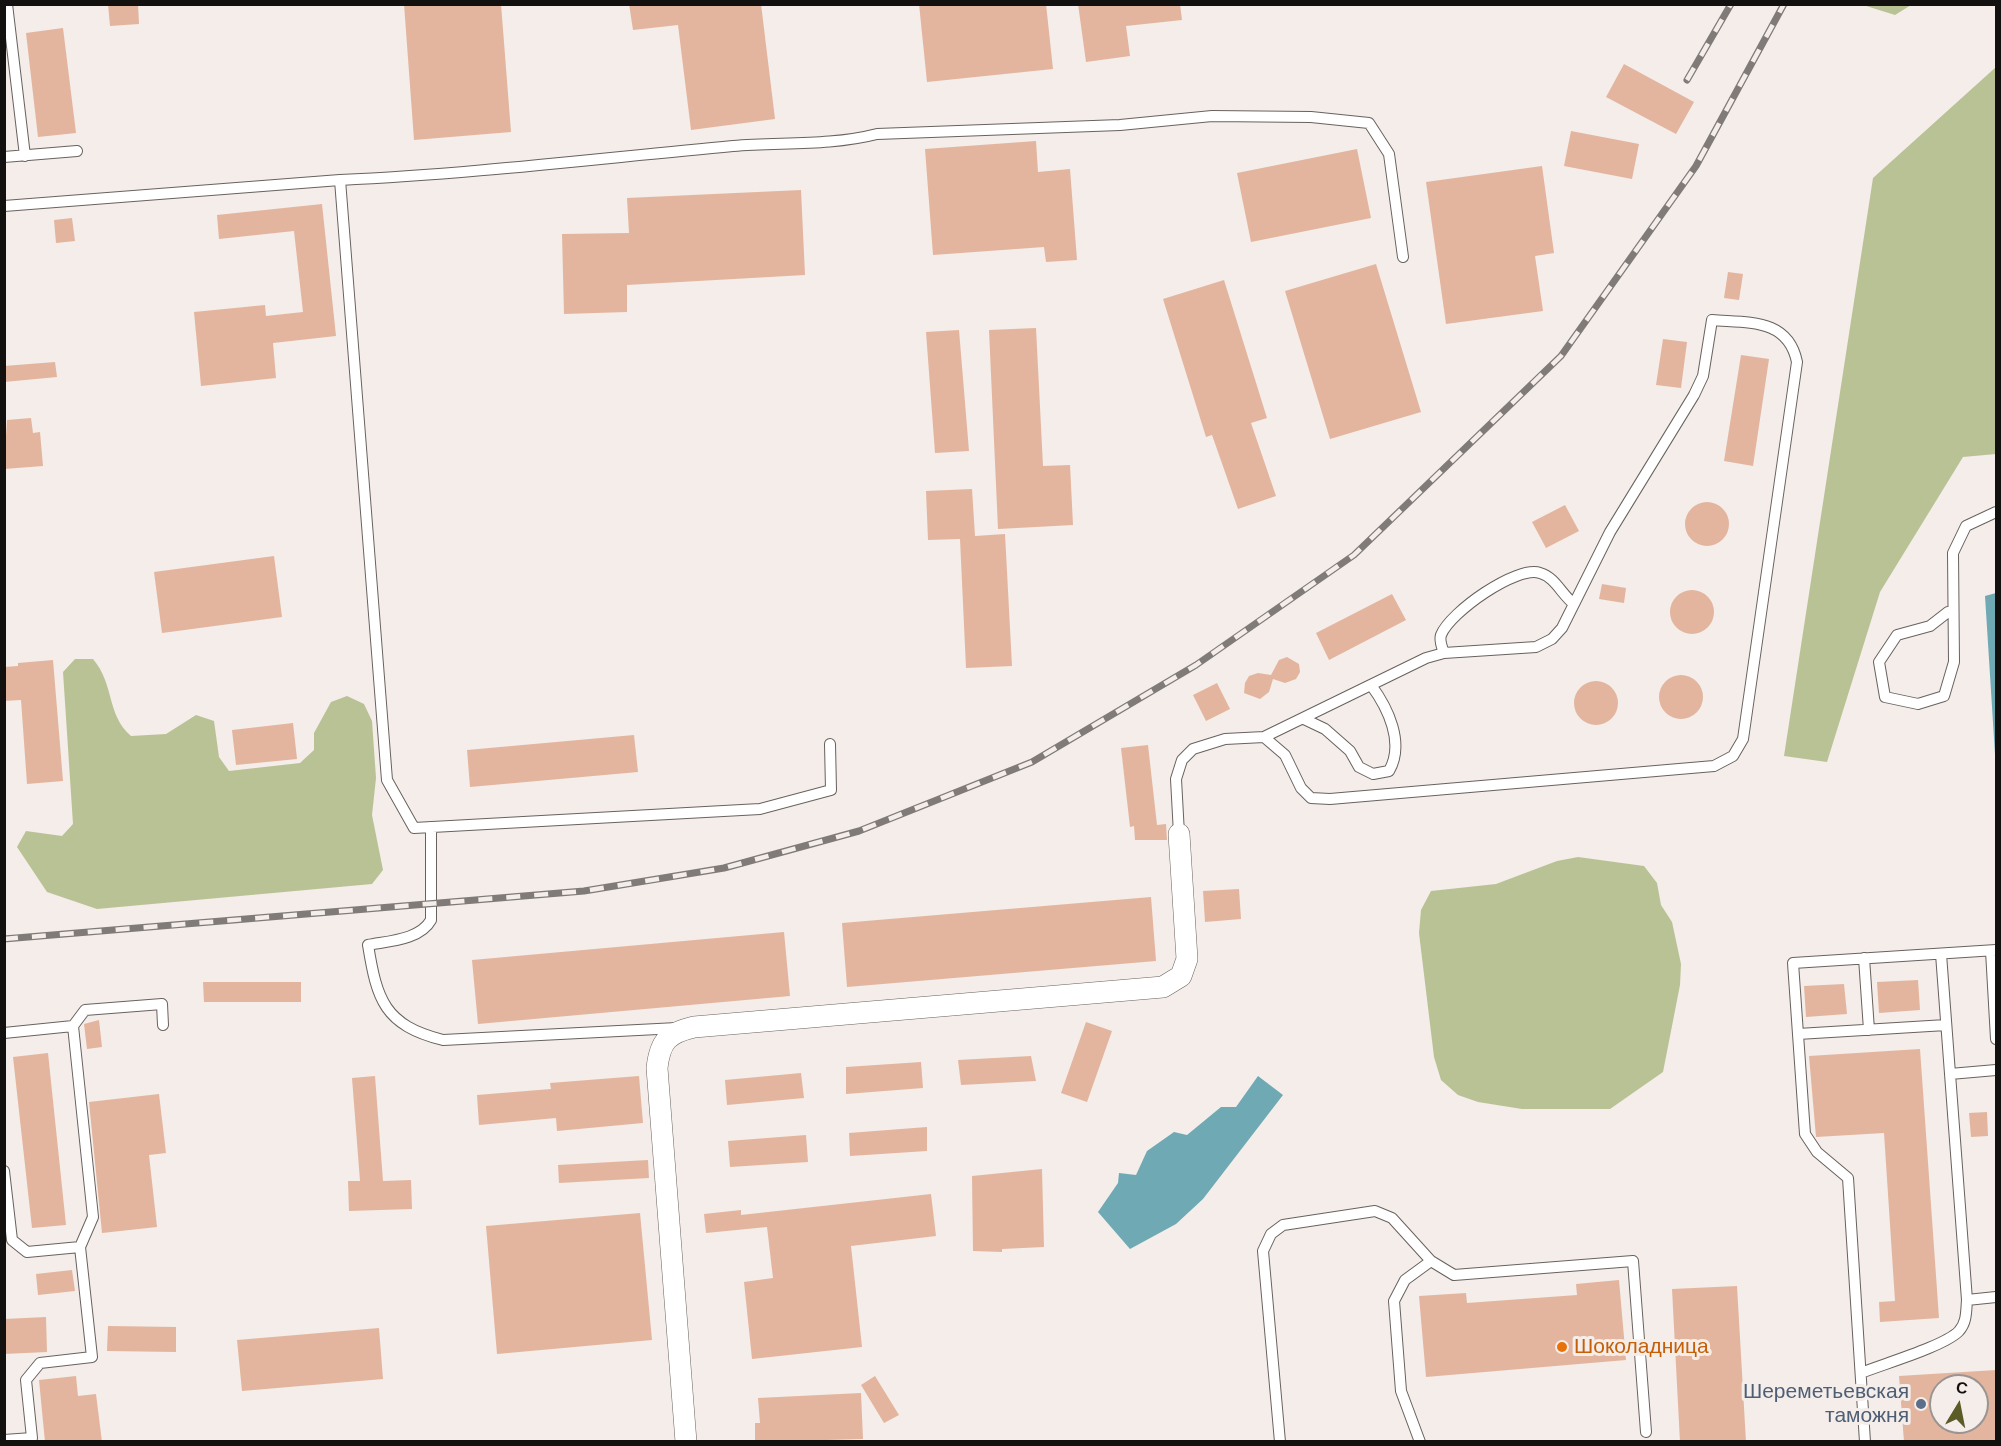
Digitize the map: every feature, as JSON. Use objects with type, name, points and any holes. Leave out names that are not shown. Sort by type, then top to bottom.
[{"type":"street","points":[[686,1442],[657,1068],[659,1052],[665,1040],[676,1031],[694,1027],[1163,987],[1181,976],[1187,959],[1179,834]]},
{"type":"lane","points":[[7,4],[25,156]]},
{"type":"lane","points":[[4,206],[340,180],[450,175],[735,146],[852,141],[877,134],[1120,125],[1212,116],[1311,117],[1369,123],[1389,154],[1403,257]]},
{"type":"lane","points":[[4,157],[77,151]]},
{"type":"lane","points":[[340,180],[387,780],[414,828],[760,808],[831,790],[830,744]]},
{"type":"lane","points":[[1179,834],[1176,779],[1182,760],[1193,749],[1206,743],[1225,739],[1264,737],[1426,658],[1444,653],[1536,647],[1552,639],[1562,628],[1610,532],[1694,395],[1703,376],[1712,320],[1760,324],[1781,332],[1793,345],[1797,362],[1743,739],[1733,756],[1714,766],[1330,799],[1311,798],[1301,788],[1285,755],[1264,737]]},
{"type":"lane","points":[[1948,612],[1930,626],[1897,635],[1879,662],[1885,697],[1918,704],[1944,696],[1954,663],[1953,553],[1966,526],[1996,512]]},
{"type":"lane","points":[[1444,653],[1440,640],[1441,634],[1459,610],[1478,596],[1525,573],[1539,572],[1551,579],[1563,596],[1574,604]]},
{"type":"lane","points":[[1304,719],[1325,729],[1350,751],[1359,767],[1373,774],[1389,771],[1395,760],[1391,715],[1371,685]]},
{"type":"lane","points":[[431,827],[431,921],[426,929],[418,933],[368,945],[375,987],[398,1019],[426,1035],[443,1040],[694,1027]]},
{"type":"lane","points":[[1865,1442],[1848,1178],[1817,1152],[1805,1134],[1793,963],[1994,950],[1996,1039]]},
{"type":"lane","points":[[1861,1373],[1944,1341],[1959,1331],[1966,1318],[1967,1300],[1941,954]]},
{"type":"lane","points":[[1864,958],[1869,1030]]},
{"type":"lane","points":[[4,1440],[32,1438],[27,1380],[40,1363],[92,1357],[80,1247],[93,1217],[73,1026],[85,1010],[162,1004],[163,1025]]},
{"type":"lane","points":[[1798,1034],[1946,1025]]},
{"type":"lane","points":[[4,1033],[73,1026]]},
{"type":"lane","points":[[1950,1074],[1996,1070]]},
{"type":"lane","points":[[4,1172],[12,1240],[27,1252],[80,1247]]},
{"type":"lane","points":[[1280,1442],[1263,1251],[1271,1234],[1283,1225],[1375,1211],[1392,1218],[1431,1262],[1454,1275],[1633,1261],[1646,1432]]},
{"type":"lane","points":[[1420,1442],[1401,1391],[1394,1301],[1405,1280],[1431,1262]]},
{"type":"lane","points":[[1967,1300],[1996,1297]]},
{"type":"green space","points":[[1863,5],[1911,5],[1895,15]]},
{"type":"green space","points":[[1996,67],[1996,454],[1963,457],[1880,592],[1827,762],[1784,756],[1873,178]]},
{"type":"green space","points":[[75,659],[93,659],[105,679],[118,718],[131,736],[166,734],[196,715],[214,721],[219,757],[229,771],[300,763],[314,750],[314,733],[331,702],[347,696],[364,704],[372,721],[376,778],[372,815],[383,870],[372,884],[97,909],[47,892],[17,847],[26,831],[62,836],[73,824],[63,672]]},
{"type":"green space","points":[[1578,857],[1644,866],[1657,883],[1661,905],[1672,922],[1681,964],[1680,985],[1663,1072],[1610,1109],[1522,1109],[1478,1102],[1458,1095],[1441,1080],[1434,1057],[1419,933],[1421,910],[1431,891],[1496,884],[1557,861]]},
{"type":"water","points":[[1996,593],[1996,770],[1985,596]]},
{"type":"water","points":[[1258,1076],[1283,1095],[1203,1199],[1176,1224],[1130,1249],[1098,1212],[1118,1183],[1119,1173],[1136,1175],[1147,1151],[1174,1132],[1187,1135],[1221,1107],[1236,1107]]},
{"type":"building","points":[[108,4],[138,4],[139,24],[110,26]]},
{"type":"building","points":[[404,4],[501,4],[511,132],[414,140]]},
{"type":"building","points":[[629,4],[761,4],[775,119],[691,130],[678,25],[633,30]]},
{"type":"building","points":[[919,4],[1046,4],[1053,69],[927,82]]},
{"type":"building","points":[[1078,4],[1180,4],[1182,20],[1126,26],[1130,56],[1086,62]]},
{"type":"building","points":[[63,28],[76,133],[38,137],[26,33]]},
{"type":"building","points":[[1624,64],[1694,102],[1676,134],[1606,97]]},
{"type":"building","points":[[1571,131],[1639,144],[1632,179],[1564,166]]},
{"type":"building","points":[[1036,141],[1038,172],[1070,169],[1077,260],[1046,262],[1044,247],[933,255],[925,149]]},
{"type":"building","points":[[1357,149],[1371,218],[1251,242],[1237,173]]},
{"type":"building","points":[[1542,166],[1554,253],[1535,256],[1543,311],[1446,324],[1426,182]]},
{"type":"building","points":[[801,190],[805,275],[627,285],[627,312],[564,314],[562,234],[629,233],[627,198]]},
{"type":"building","points":[[322,204],[336,336],[273,343],[276,378],[201,386],[194,312],[265,305],[266,316],[303,312],[294,231],[219,239],[217,215]]},
{"type":"building","points":[[72,218],[75,241],[56,243],[54,220]]},
{"type":"building","points":[[1376,264],[1421,412],[1330,439],[1285,291]]},
{"type":"building","points":[[1728,272],[1743,274],[1739,300],[1724,298]]},
{"type":"building","points":[[1224,280],[1267,418],[1251,423],[1276,496],[1238,509],[1212,435],[1206,437],[1163,299]]},
{"type":"building","points":[[1036,328],[1043,466],[1070,465],[1073,525],[998,529],[989,330]]},
{"type":"building","points":[[959,330],[969,451],[935,453],[926,332]]},
{"type":"building","points":[[1663,339],[1687,342],[1681,388],[1656,385]]},
{"type":"building","points":[[1741,355],[1769,359],[1753,466],[1724,461]]},
{"type":"building","points":[[55,362],[57,377],[4,382],[4,366]]},
{"type":"building","points":[[31,418],[33,433],[40,432],[43,466],[4,469],[7,420]]},
{"type":"building","points":[[972,489],[975,536],[1005,534],[1012,666],[966,668],[960,539],[928,540],[926,491]]},
{"type":"building","points":[[1707,502],[1716,503],[1723,508],[1728,515],[1728,533],[1723,540],[1716,545],[1707,546],[1698,545],[1691,540],[1686,533],[1685,524],[1686,515],[1691,508],[1698,503]]},
{"type":"building","points":[[1565,505],[1579,531],[1546,548],[1532,522]]},
{"type":"building","points":[[274,556],[282,617],[162,633],[154,572]]},
{"type":"building","points":[[1602,584],[1626,588],[1624,603],[1599,599]]},
{"type":"building","points":[[1692,590],[1701,591],[1708,596],[1713,603],[1713,621],[1708,628],[1701,633],[1692,634],[1683,633],[1676,628],[1671,621],[1670,612],[1671,603],[1676,596],[1683,591]]},
{"type":"building","points":[[1392,594],[1406,620],[1329,660],[1316,633]]},
{"type":"building","points":[[1287,657],[1299,664],[1300,672],[1296,679],[1285,683],[1273,679],[1269,692],[1260,699],[1244,693],[1245,683],[1249,676],[1258,673],[1271,675],[1279,660]]},
{"type":"building","points":[[53,660],[63,781],[27,784],[21,700],[4,701],[4,667],[18,666],[18,663]]},
{"type":"building","points":[[1681,675],[1690,676],[1697,681],[1702,688],[1702,706],[1697,713],[1690,718],[1681,719],[1672,718],[1665,713],[1660,706],[1659,697],[1660,688],[1665,681],[1672,676]]},
{"type":"building","points":[[1596,681],[1605,682],[1612,687],[1617,694],[1617,712],[1612,719],[1605,724],[1596,725],[1587,724],[1580,719],[1575,712],[1574,703],[1575,694],[1580,687],[1587,682]]},
{"type":"building","points":[[1217,683],[1230,709],[1206,721],[1193,695]]},
{"type":"building","points":[[293,723],[297,759],[236,765],[232,730]]},
{"type":"building","points":[[634,735],[638,772],[470,787],[467,750]]},
{"type":"building","points":[[1148,745],[1157,825],[1166,824],[1167,840],[1135,840],[1134,826],[1130,827],[1121,748]]},
{"type":"building","points":[[1239,889],[1241,919],[1205,922],[1203,891]]},
{"type":"building","points":[[1151,897],[1156,961],[847,987],[842,923]]},
{"type":"building","points":[[784,932],[790,996],[478,1024],[472,960]]},
{"type":"building","points":[[1918,980],[1920,1010],[1879,1013],[1877,982]]},
{"type":"building","points":[[203,982],[301,982],[301,1002],[204,1002]]},
{"type":"building","points":[[1844,984],[1847,1014],[1806,1017],[1804,986]]},
{"type":"building","points":[[99,1020],[102,1047],[87,1049],[84,1024]]},
{"type":"building","points":[[1086,1022],[1112,1031],[1087,1102],[1061,1093]]},
{"type":"building","points":[[1920,1049],[1939,1318],[1880,1322],[1879,1302],[1895,1301],[1884,1133],[1816,1137],[1809,1056]]},
{"type":"building","points":[[48,1053],[66,1225],[32,1228],[13,1057]]},
{"type":"building","points":[[1031,1056],[1036,1081],[961,1085],[958,1060]]},
{"type":"building","points":[[921,1062],[923,1088],[846,1094],[846,1067]]},
{"type":"building","points":[[801,1073],[804,1098],[727,1105],[725,1080]]},
{"type":"building","points":[[375,1076],[383,1181],[411,1180],[412,1209],[349,1211],[348,1181],[360,1181],[352,1078]]},
{"type":"building","points":[[639,1076],[643,1123],[557,1131],[556,1118],[479,1125],[477,1095],[551,1089],[550,1083]]},
{"type":"building","points":[[159,1094],[166,1153],[149,1155],[157,1227],[102,1233],[89,1102]]},
{"type":"building","points":[[1987,1112],[1988,1136],[1971,1137],[1969,1113]]},
{"type":"building","points":[[927,1127],[927,1151],[850,1156],[849,1133]]},
{"type":"building","points":[[806,1135],[808,1162],[730,1167],[728,1141]]},
{"type":"building","points":[[648,1160],[649,1178],[559,1183],[558,1165]]},
{"type":"building","points":[[1042,1169],[1044,1247],[1002,1249],[1002,1252],[973,1251],[972,1176]]},
{"type":"building","points":[[931,1194],[936,1236],[851,1246],[862,1347],[752,1359],[744,1282],[773,1278],[767,1227],[706,1233],[704,1214],[741,1210],[741,1215]]},
{"type":"building","points":[[640,1213],[652,1340],[497,1354],[486,1226]]},
{"type":"building","points":[[72,1270],[75,1291],[38,1295],[36,1274]]},
{"type":"building","points":[[1619,1280],[1626,1360],[1426,1377],[1419,1296],[1466,1293],[1467,1303],[1577,1295],[1576,1284]]},
{"type":"building","points":[[1737,1286],[1746,1442],[1680,1442],[1672,1289]]},
{"type":"building","points":[[46,1317],[47,1352],[4,1354],[4,1319]]},
{"type":"building","points":[[108,1326],[176,1327],[176,1352],[107,1351]]},
{"type":"building","points":[[379,1328],[383,1379],[242,1391],[237,1340]]},
{"type":"building","points":[[1996,1370],[1996,1442],[1904,1442],[1899,1376],[1929,1374],[1929,1434],[1989,1434],[1989,1374],[1931,1374]]},
{"type":"building","points":[[76,1376],[78,1396],[96,1394],[102,1442],[45,1442],[39,1380]]},
{"type":"building","points":[[875,1376],[899,1415],[884,1423],[861,1385]]},
{"type":"building","points":[[861,1393],[863,1439],[755,1442],[755,1423],[760,1423],[758,1398]]},
{"type":"railway","points":[[1687,80],[1731,4]]},
{"type":"railway","points":[[4,939],[584,891],[724,868],[859,831],[1032,762],[1196,665],[1354,555],[1561,356],[1696,166],[1784,4]]},
{"type":"place","name":"Шоколадница","points":[[1562,1347]]},
{"type":"place","name":"Шереметьевская таможня","points":[[1921,1404]]}]
